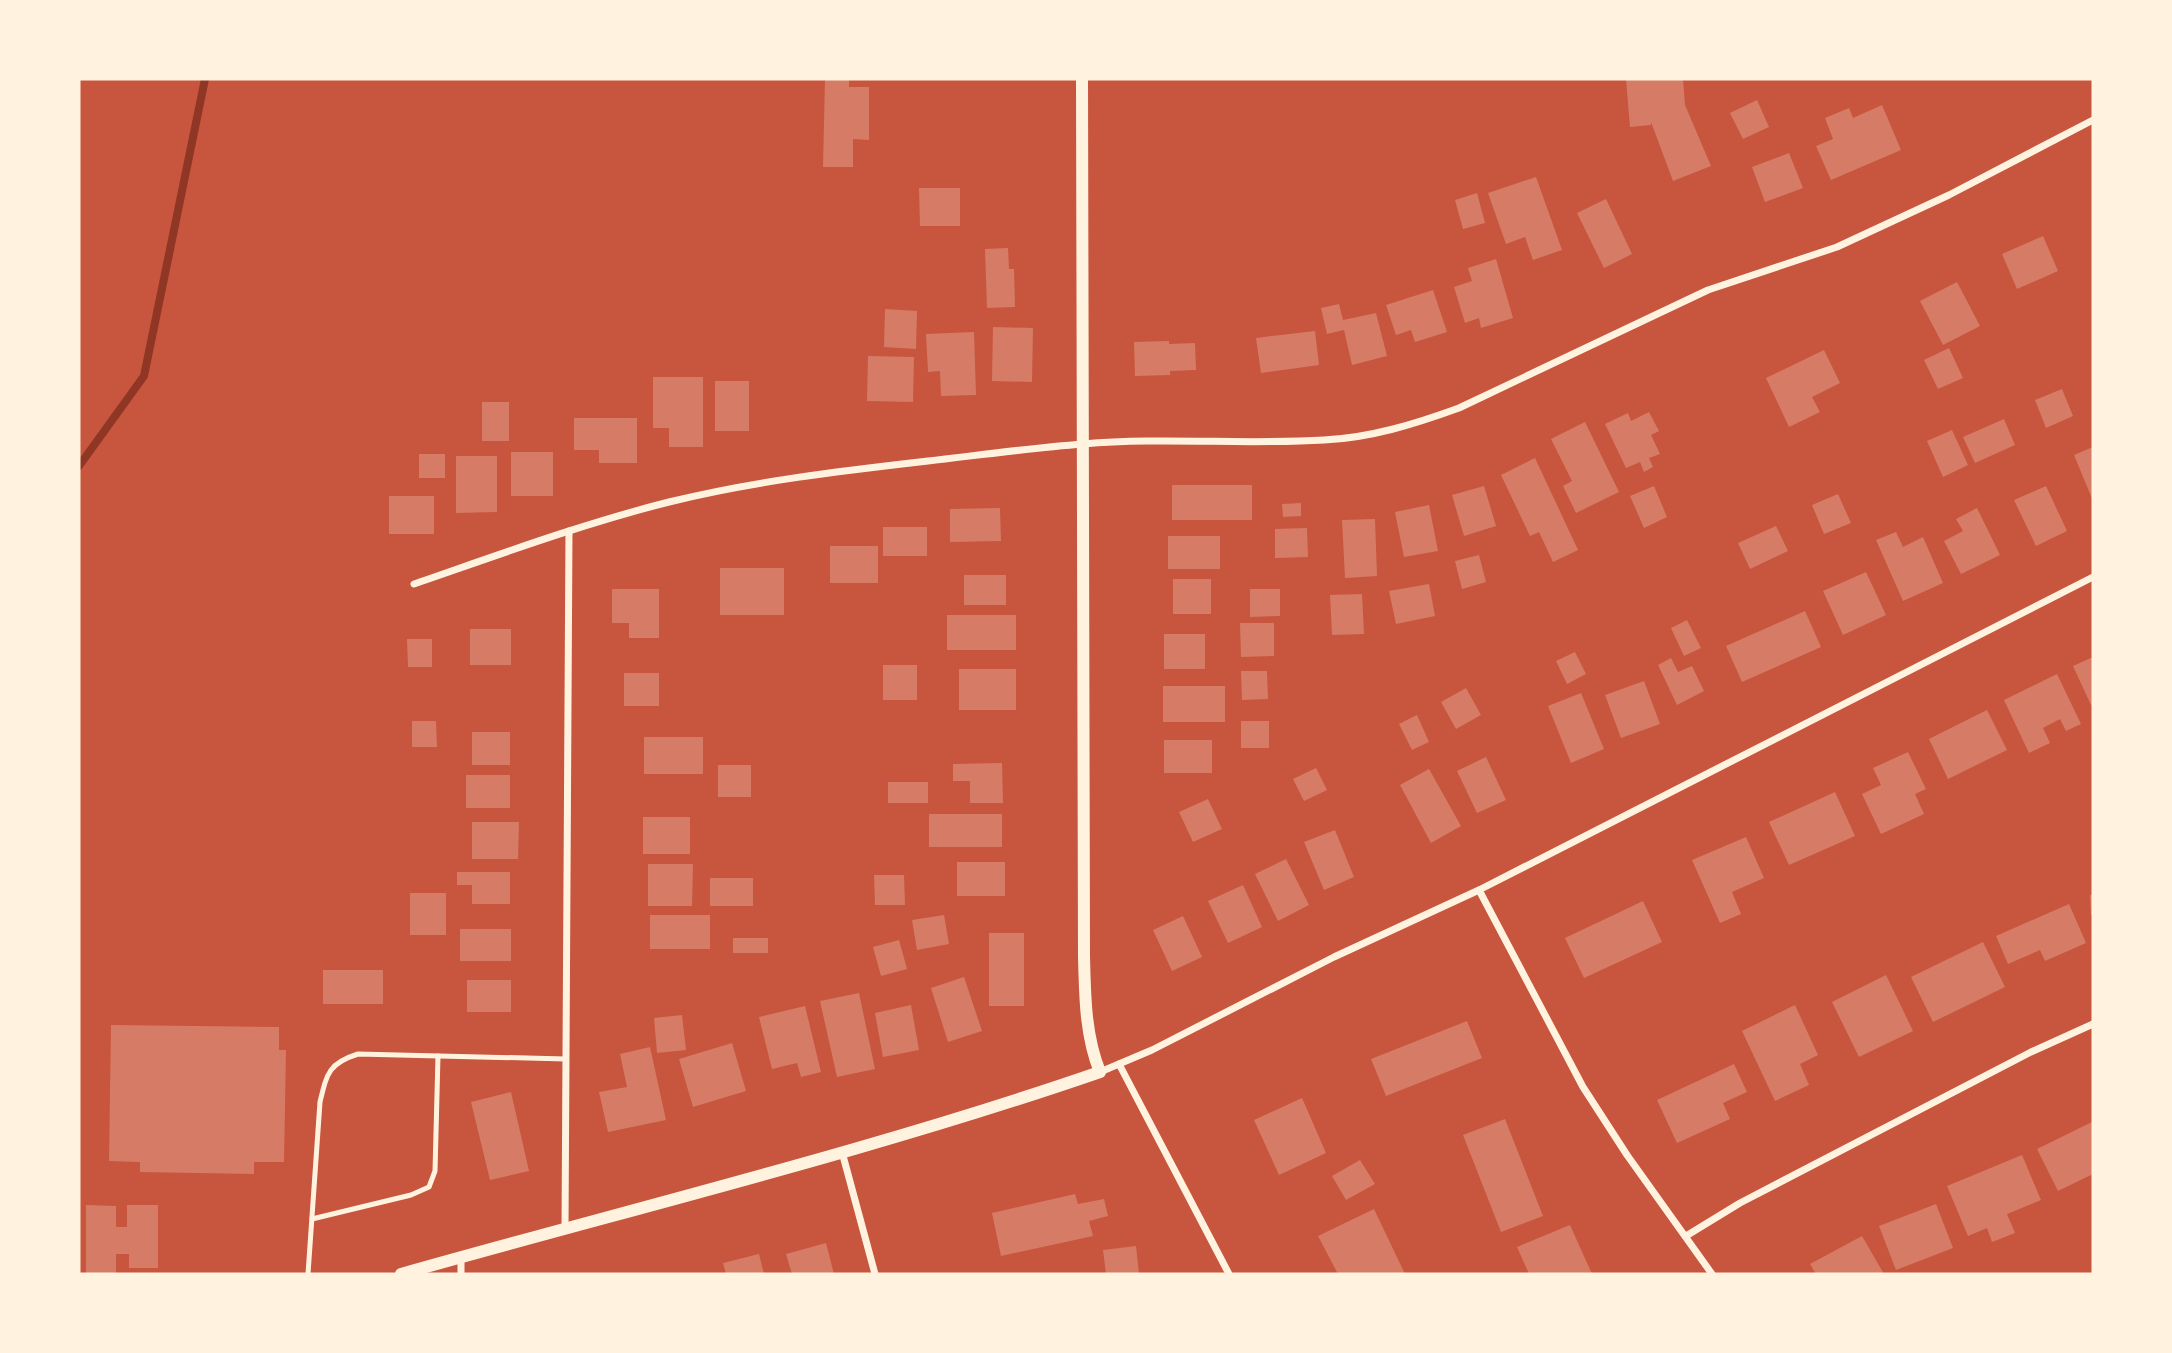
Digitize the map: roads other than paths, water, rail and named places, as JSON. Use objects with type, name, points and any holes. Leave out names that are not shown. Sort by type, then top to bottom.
[{"type":"street","points":[[1082,79],[1084,956],[1086,1017],[1100,1072]]},
{"type":"street","points":[[414,584],[569,531],[669,502],[750,485],[852,470],[1082,444],[1130,441],[1326,440],[1381,432],[1420,422],[1459,408],[1708,290],[1837,247],[1949,195],[2093,120]]},
{"type":"street","points":[[565,1229],[569,531]]},
{"type":"street","points":[[401,1274],[842,1152],[1020,1100],[1100,1072],[1152,1050],[1334,957],[1479,890],[2093,577]]},
{"type":"street","points":[[1479,890],[1583,1087],[1627,1155],[1712,1274]]},
{"type":"street","points":[[1686,1236],[1764,1190],[2031,1052],[2093,1024]]},
{"type":"street","points":[[1119,1064],[1229,1274]]},
{"type":"street","points":[[842,1152],[875,1274]]},
{"type":"street","points":[[461,1257],[461,1274]]},
{"type":"lane","points":[[308,1274],[320,1102],[326,1078],[340,1059],[358,1054],[566,1059]]},
{"type":"lane","points":[[312,1219],[411,1195],[429,1187],[435,1171],[438,1056]]},
{"type":"waterway","points":[[79,466],[144,376],[205,79]]}]
